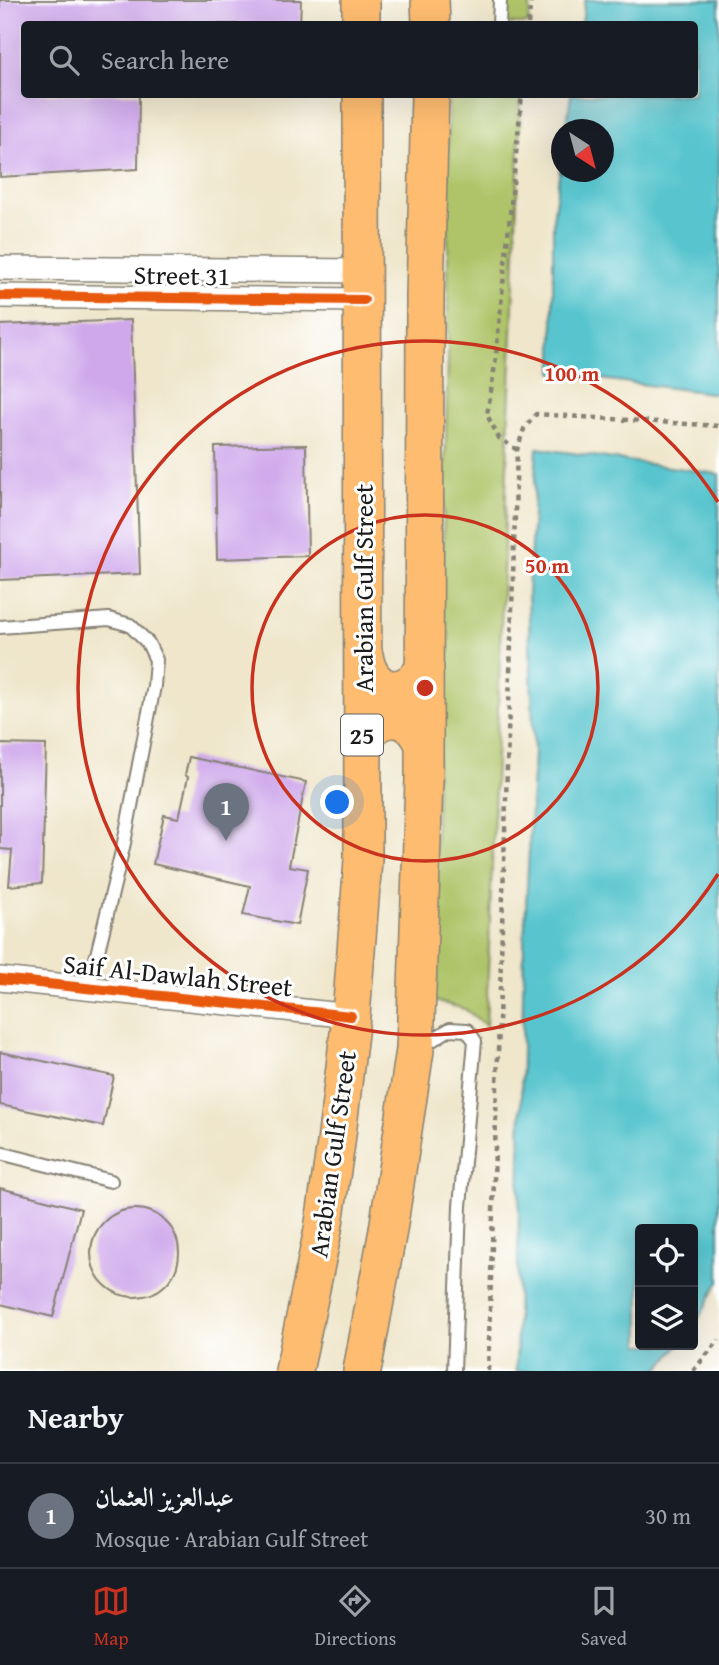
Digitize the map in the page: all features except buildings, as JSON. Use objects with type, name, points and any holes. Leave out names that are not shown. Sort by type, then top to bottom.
[{"type":"main road","points":[[360,0],[361,21]]},
{"type":"main road","name":"Arabian Gulf Street","points":[[294,1371],[323,1230],[336,1143],[351,1016],[363,860],[362,98]]},
{"type":"main road","points":[[362,1371],[388,1230],[415,1050],[424,745],[425,297],[430,98]]},
{"type":"main road","points":[[364,655],[366,670],[375,682],[389,689],[404,688],[417,681],[425,668]]},
{"type":"main road","points":[[362,740],[370,728],[381,720],[396,719],[409,723],[419,732],[424,745]]},
{"type":"street","name":"Street 31","points":[[0,268],[113,269],[363,285]]},
{"type":"street","points":[[113,269],[113,297]]},
{"type":"street","name":"Street 31","points":[[0,296],[113,297],[363,285]]},
{"type":"street","name":"Saif Al-Dawlah Street","points":[[0,979],[351,1016]]},
{"type":"lane","points":[[499,21],[500,0]]},
{"type":"lane","points":[[0,627],[109,619],[130,625],[148,643],[156,660],[154,686],[124,843],[89,988]]},
{"type":"lane","points":[[415,1050],[450,1029],[467,1030],[475,1041],[460,1206],[454,1371]]},
{"type":"lane","points":[[0,1153],[111,1181]]},
{"type":"path","points":[[528,21],[531,0]]},
{"type":"path","points":[[517,450],[499,438],[487,415],[495,365],[522,98]]},
{"type":"path","points":[[488,1371],[517,450],[524,429],[536,414],[719,426]]},
{"type":"path","points":[[693,1371],[719,1340]]},
{"type":"green space","points":[[504,0],[531,0],[528,21],[502,21]]},
{"type":"green space","points":[[448,98],[521,98],[486,1026],[465,1009],[431,1000],[448,359]]},
{"type":"water","points":[[585,0],[719,0],[719,394],[553,373],[553,220],[558,182],[614,182],[614,119],[567,119],[571,98],[698,98],[698,21],[582,21]]},
{"type":"water","points":[[537,448],[719,474],[719,1281],[698,1320],[698,1224],[635,1224],[635,1350],[675,1350],[657,1371],[516,1371],[524,944],[534,752],[528,594]]},
{"type":"cycle path","points":[[0,296],[364,300]]},
{"type":"cycle path","points":[[0,979],[351,1016]]},
{"type":"place","name":"عبدالعزيز العثمان","points":[[226,841]]}]
